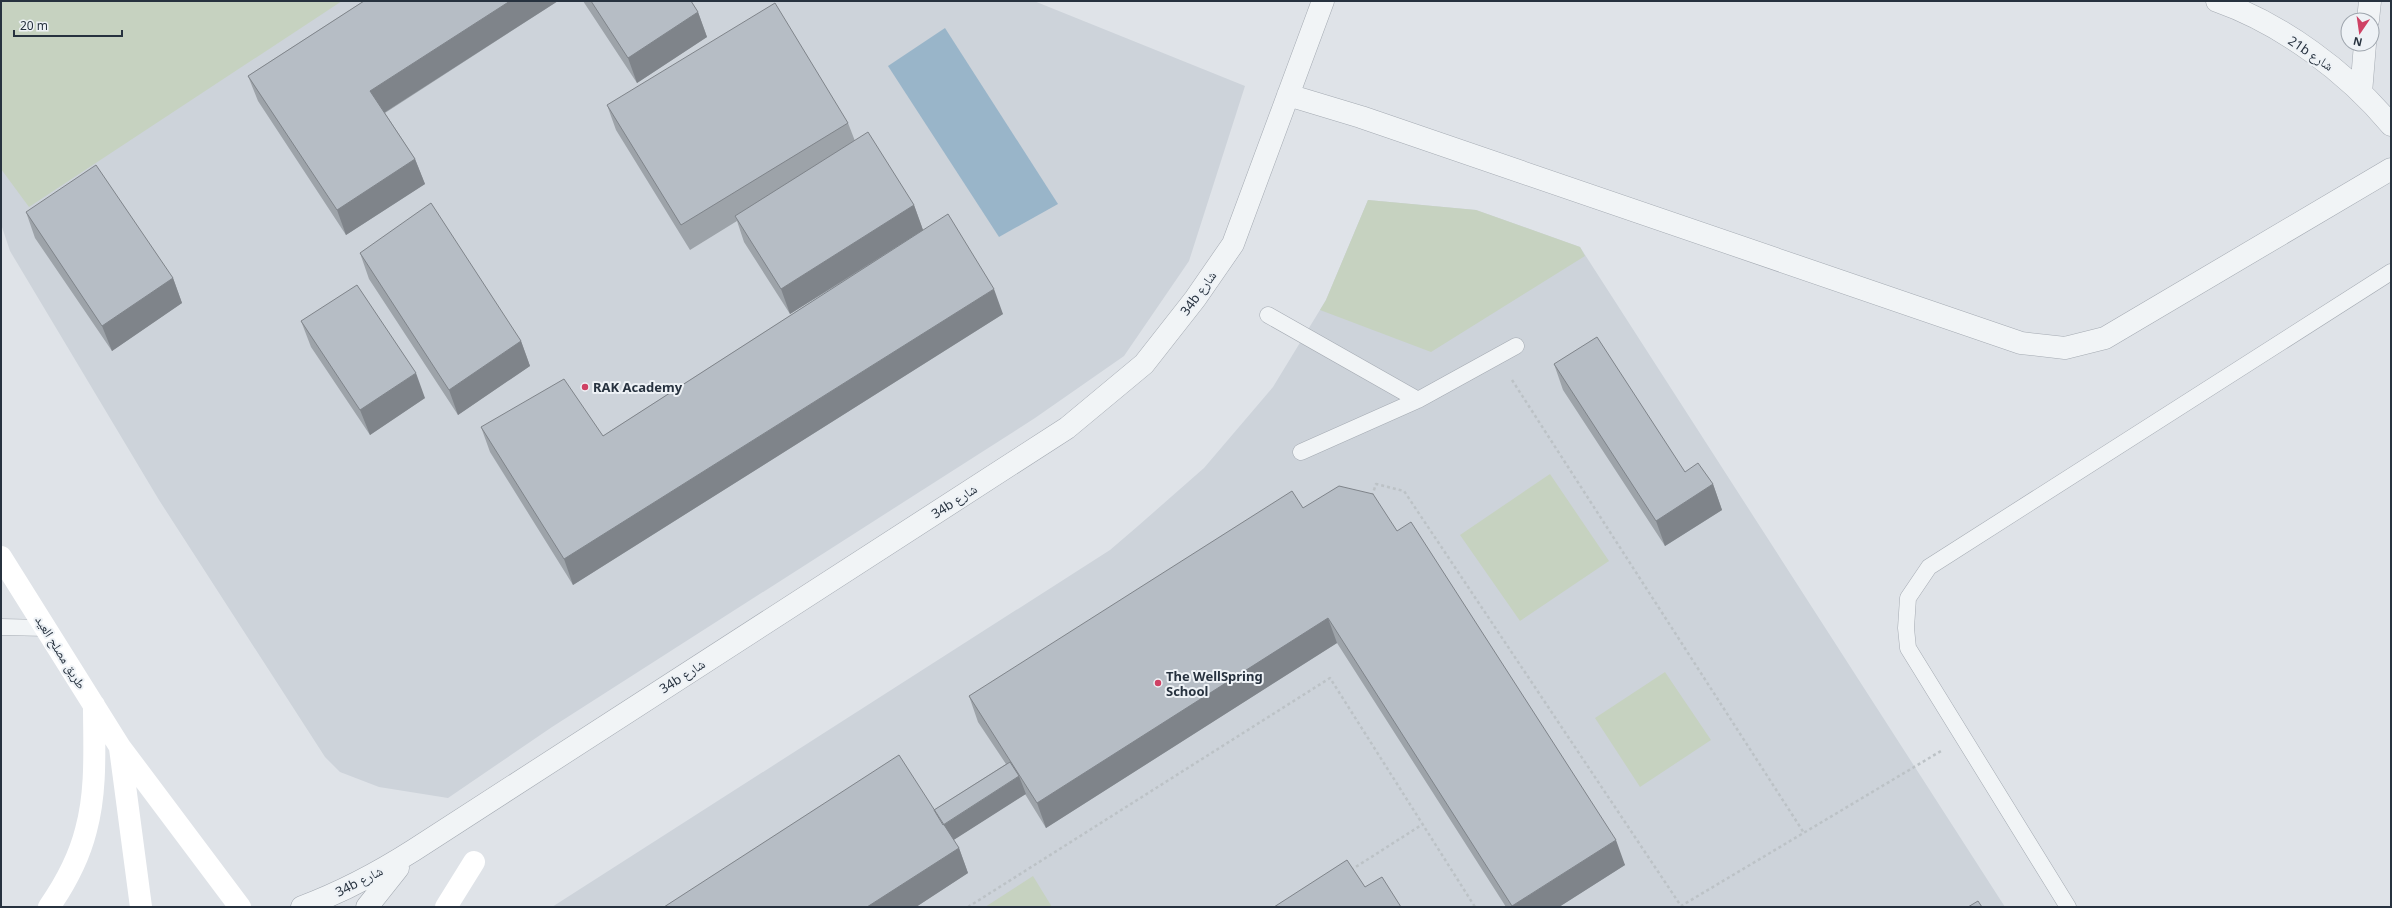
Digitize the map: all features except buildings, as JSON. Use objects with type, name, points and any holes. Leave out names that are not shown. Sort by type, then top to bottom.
[{"type":"street","name":"34b شارع","points":[[302,907],[337,893],[376,873],[414,850],[1067,428],[1144,364],[1195,299],[1233,244],[1323,1]]},
{"type":"street","name":"21b شارع","points":[[2217,1],[2234,7],[2273,28],[2331,64],[2391,125]]},
{"type":"street","points":[[2369,12],[2370,1]]},
{"type":"street","points":[[2361,93],[2364,52]]},
{"type":"street","points":[[1288,95],[1361,117],[2021,343],[2065,348],[2105,338],[2391,169]]},
{"type":"street","name":"طريق مصلح العيد","points":[[1,557],[120,747],[240,907]]},
{"type":"street","points":[[49,907],[67,880],[86,830],[94,778],[94,705]]},
{"type":"street","name":"طريق مصلح العيد","points":[[120,747],[141,907]]},
{"type":"street","name":"34b شارع","points":[[367,907],[381,887],[414,850]]},
{"type":"street","points":[[446,907],[474,862]]},
{"type":"lane","points":[[2068,907],[1908,648],[1906,628],[1908,598],[1929,567],[2391,272]]},
{"type":"lane","points":[[1268,315],[1418,400]]},
{"type":"lane","points":[[1301,452],[1418,400],[1516,346]]},
{"type":"lane","points":[[1,627],[46,628]]},
{"type":"path","points":[[1497,356],[1804,833]]},
{"type":"path","points":[[1370,502],[1376,484],[1404,491],[1681,906],[1964,737]]},
{"type":"path","points":[[968,907],[1330,678],[1475,907]]},
{"type":"path","points":[[1345,874],[1423,824]]},
{"type":"shaded area","name":"RAK Academy","points":[[1,1],[1034,1],[1245,86],[1189,261],[1124,356],[1035,418],[552,727],[448,798],[379,787],[340,772],[325,757],[159,500],[10,251],[1,224]]},
{"type":"shaded area","points":[[1368,200],[1476,210],[1580,247],[2005,907],[552,907],[1110,550],[1138,526],[1204,468],[1273,387],[1326,300]]},
{"type":"green space","points":[[1,1],[342,1],[29,207],[1,169]]},
{"type":"green space","points":[[1368,200],[1476,210],[1580,247],[1585,256],[1431,352],[1320,310],[1326,300]]},
{"type":"green space","points":[[1550,474],[1609,561],[1520,621],[1460,535]]},
{"type":"green space","points":[[1665,672],[1711,740],[1640,787],[1595,718]]},
{"type":"green space","points":[[1033,876],[1052,907],[985,907]]},
{"type":"water","points":[[945,28],[1058,204],[999,237],[888,66]]},
{"type":"place","name":"RAK Academy","points":[[585,387]]},
{"type":"place","name":"The WellSpring School","points":[[1158,683]]}]
